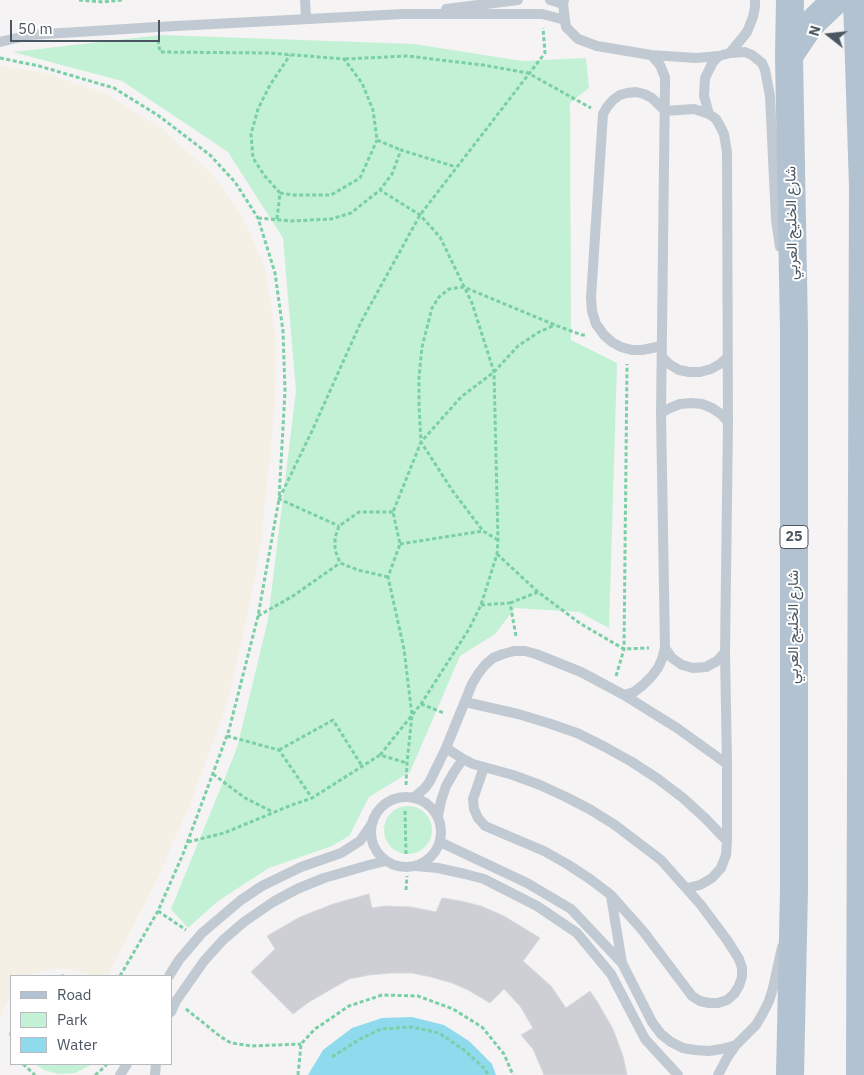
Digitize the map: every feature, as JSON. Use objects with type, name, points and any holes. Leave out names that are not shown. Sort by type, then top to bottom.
[{"type":"main road","name":"شارع الخليج العربي","points":[[790,0],[789,56],[794,331],[794,890],[790,1075]]},
{"type":"main road","points":[[789,56],[810,25],[836,0],[845,15],[859,18],[863,187],[860,1075]]},
{"type":"lane","points":[[305,0],[306,19]]},
{"type":"lane","points":[[403,14],[458,4],[518,0]]},
{"type":"lane","points":[[550,0],[564,2],[566,28],[578,39],[597,46],[696,58],[745,52],[762,63],[770,96],[776,220],[794,331]]},
{"type":"lane","points":[[730,53],[747,32],[753,17],[755,0]]},
{"type":"lane","points":[[0,42],[30,35],[403,14],[542,14],[564,20]]},
{"type":"lane","points":[[624,695],[634,692],[651,678],[660,664],[665,648],[661,413],[665,77],[660,65],[651,54]]},
{"type":"lane","points":[[709,114],[704,96],[705,78],[713,62],[719,56]]},
{"type":"lane","points":[[662,346],[642,350],[627,348],[612,342],[596,324],[592,311],[591,298],[603,114],[607,106],[620,95],[636,92],[652,98],[665,111],[694,109],[709,114],[716,119],[724,134],[726,143],[728,422],[725,652],[727,841],[726,855],[721,868],[712,878],[700,885],[687,888]]},
{"type":"lane","points":[[662,357],[679,370],[700,372],[720,364],[728,357]]},
{"type":"lane","points":[[661,413],[680,404],[702,404],[721,414],[728,422]]},
{"type":"lane","points":[[665,648],[676,662],[694,668],[706,667],[717,662],[725,652]]},
{"type":"lane","points":[[413,798],[430,781],[478,674],[493,658],[519,651],[536,654],[559,662],[613,689],[677,728],[727,764]]},
{"type":"lane","points":[[465,702],[548,723],[577,733],[605,747],[658,779],[706,819],[727,841]]},
{"type":"lane","points":[[446,748],[463,759],[540,785],[591,810],[615,825],[661,860],[701,904],[739,959],[742,977],[734,994],[727,1000],[718,1003],[700,1001],[692,996],[648,937],[611,895],[567,864],[544,851],[485,826],[478,818],[474,809],[473,799],[484,767]]},
{"type":"lane","points":[[438,816],[446,786],[463,759]]},
{"type":"lane","points":[[170,975],[179,960],[202,933],[240,900],[262,886],[301,867],[341,853],[360,840],[378,812],[385,804],[395,799],[413,798],[427,804],[438,816],[441,825],[440,842],[435,853],[427,861],[407,868],[396,866],[386,861],[373,844],[371,832],[373,822]]},
{"type":"lane","points":[[440,842],[527,883],[571,909],[622,962]]},
{"type":"lane","points":[[172,1010],[204,961],[223,940],[244,922],[296,889],[324,878],[386,861]]},
{"type":"lane","points":[[416,866],[447,870],[484,879],[537,906],[577,933],[611,974],[645,1039],[678,1075]]},
{"type":"lane","points":[[718,1075],[736,1045],[756,1025],[769,1001],[794,890]]},
{"type":"lane","points":[[611,895],[622,962],[652,1022],[661,1034],[683,1048],[695,1050],[709,1051],[736,1045]]},
{"type":"path","points":[[79,0],[104,2],[122,0]]},
{"type":"path","points":[[278,499],[312,431],[361,322],[420,215],[545,53],[542,14]]},
{"type":"path","points":[[157,27],[160,52],[269,53],[344,59],[407,56],[483,65],[528,74],[603,114]]},
{"type":"path","points":[[291,55],[270,85],[258,109],[251,134],[253,158],[264,174],[280,193],[293,195],[331,195],[360,178],[377,140],[373,110],[362,83],[344,59]]},
{"type":"path","points":[[0,58],[39,66],[114,88],[159,116],[210,155],[235,182],[258,218],[275,273],[283,331],[285,391],[278,499],[258,616],[227,736],[187,842],[158,911],[121,975]]},
{"type":"path","points":[[377,140],[401,150],[456,167]]},
{"type":"path","points":[[258,218],[291,220],[330,219],[351,213],[380,190],[392,174],[401,150]]},
{"type":"path","points":[[187,842],[224,833],[312,798],[380,755],[421,704],[469,629],[481,605],[498,554],[494,372],[472,303],[440,237],[420,215],[380,190]]},
{"type":"path","points":[[277,219],[280,193]]},
{"type":"path","points":[[498,540],[483,531],[452,490],[421,442],[419,377],[422,347],[432,308],[439,297],[449,289],[464,287],[582,335],[604,335]]},
{"type":"path","points":[[412,715],[404,649],[388,577],[400,544],[393,512],[421,442],[461,397],[494,372],[518,346],[538,332],[556,325]]},
{"type":"path","points":[[613,689],[624,649],[627,348]]},
{"type":"path","points":[[278,499],[339,526]]},
{"type":"path","points":[[388,577],[358,570],[340,563],[335,550],[335,538],[339,526],[359,512],[393,512]]},
{"type":"path","points":[[400,544],[483,531]]},
{"type":"path","points":[[498,554],[538,592],[582,624],[624,649],[665,648]]},
{"type":"path","points":[[258,616],[293,596],[340,563]]},
{"type":"path","points":[[481,605],[510,603],[538,592]]},
{"type":"path","points":[[510,603],[519,651]]},
{"type":"path","points":[[421,704],[444,713]]},
{"type":"path","points":[[279,750],[333,720],[362,766]]},
{"type":"path","points":[[227,736],[279,750],[312,798]]},
{"type":"path","points":[[380,755],[407,763]]},
{"type":"path","points":[[213,774],[246,798],[273,812]]},
{"type":"path","points":[[158,911],[198,938]]},
{"type":"path","points":[[298,1075],[302,1044],[315,1029],[349,1006],[382,995],[418,996],[454,1009],[482,1027],[504,1054],[513,1075]]},
{"type":"path","points":[[176,1001],[220,1038],[231,1043],[252,1046],[302,1044]]},
{"type":"path","points":[[332,1057],[360,1039],[381,1029],[412,1027],[439,1033],[464,1050],[485,1069],[488,1075]]},
{"type":"path","points":[[24,1065],[35,1075]]},
{"type":"path","points":[[94,1075],[100,1072],[106,1065]]},
{"type":"green space","points":[[161,35],[414,44],[522,61],[586,58],[589,88],[570,103],[571,340],[617,363],[609,628],[579,612],[515,608],[495,634],[460,656],[410,772],[369,797],[349,836],[332,846],[269,868],[218,901],[188,928],[171,909],[237,748],[268,620],[296,391],[283,238],[228,152],[122,81],[13,52]]},
{"type":"green space","points":[[408,806],[417,808],[425,813],[430,821],[432,830],[430,839],[425,847],[417,852],[408,854],[399,852],[391,847],[386,839],[384,830],[386,821],[391,813],[399,808]]},
{"type":"green space","points":[[36,1065],[90,1065],[75,1073],[59,1074],[44,1070]]},
{"type":"sand","points":[[0,65],[49,74],[107,94],[162,129],[212,174],[243,217],[265,268],[276,337],[275,405],[261,544],[247,618],[227,704],[191,802],[156,881],[108,975],[88,975],[84,972],[62,968],[32,975],[10,975],[10,998],[4,1007],[0,1020]]},
{"type":"water","points":[[412,1017],[444,1025],[469,1041],[492,1064],[496,1075],[308,1075],[323,1050],[352,1028],[382,1018]]},
{"type":"building","points":[[369,894],[372,908],[385,906],[411,907],[436,912],[442,898],[481,906],[504,916],[540,938],[523,961],[551,986],[566,1008],[590,991],[613,1029],[623,1056],[627,1075],[544,1075],[533,1049],[521,1035],[533,1028],[520,1006],[504,989],[490,1003],[468,990],[431,977],[412,973],[369,975],[349,979],[309,1002],[293,1014],[251,972],[275,949],[267,936],[300,917],[333,904]]}]
